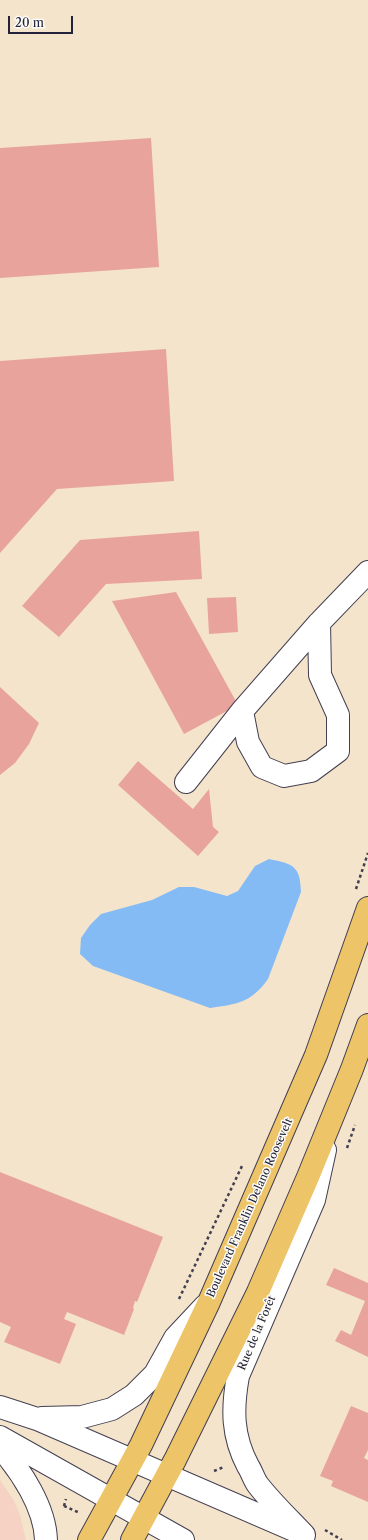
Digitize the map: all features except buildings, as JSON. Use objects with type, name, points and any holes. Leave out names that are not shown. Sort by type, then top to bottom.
[{"type":"main road","name":"Boulevard Franklin Delano Roosevelt","points":[[89,1540],[133,1461],[209,1302],[316,1055],[368,908]]},
{"type":"main road","points":[[132,1540],[258,1292],[332,1118],[368,1026]]},
{"type":"street","points":[[186,782],[242,711],[319,623],[368,572]]},
{"type":"street","points":[[242,711],[248,742],[262,767],[284,776],[311,771],[338,751],[338,715],[320,675],[319,623]]},
{"type":"street","name":"Rue de la Forêt","points":[[308,1537],[257,1484],[243,1458],[236,1431],[234,1397],[238,1376],[314,1200],[332,1118]]},
{"type":"street","points":[[36,1419],[82,1417],[112,1408],[134,1394],[155,1374],[175,1338],[209,1302]]},
{"type":"street","name":"Rue de la Forêt","points":[[0,1407],[36,1419],[308,1537]]},
{"type":"street","points":[[0,1437],[183,1540]]},
{"type":"street","points":[[0,1447],[12,1462],[39,1509],[46,1540]]},
{"type":"path","points":[[179,1301],[244,1161]]},
{"type":"path","points":[[64,1506],[67,1497]]},
{"type":"path","points":[[57,1506],[64,1506],[83,1514]]},
{"type":"shaded area","points":[[0,1480],[13,1499],[20,1515],[26,1540],[0,1540]]},
{"type":"water","points":[[269,859],[290,865],[297,871],[301,892],[268,979],[256,993],[249,998],[236,1003],[210,1008],[93,966],[80,954],[81,938],[90,925],[101,914],[152,900],[179,887],[194,887],[227,896],[238,891],[255,866]]}]
